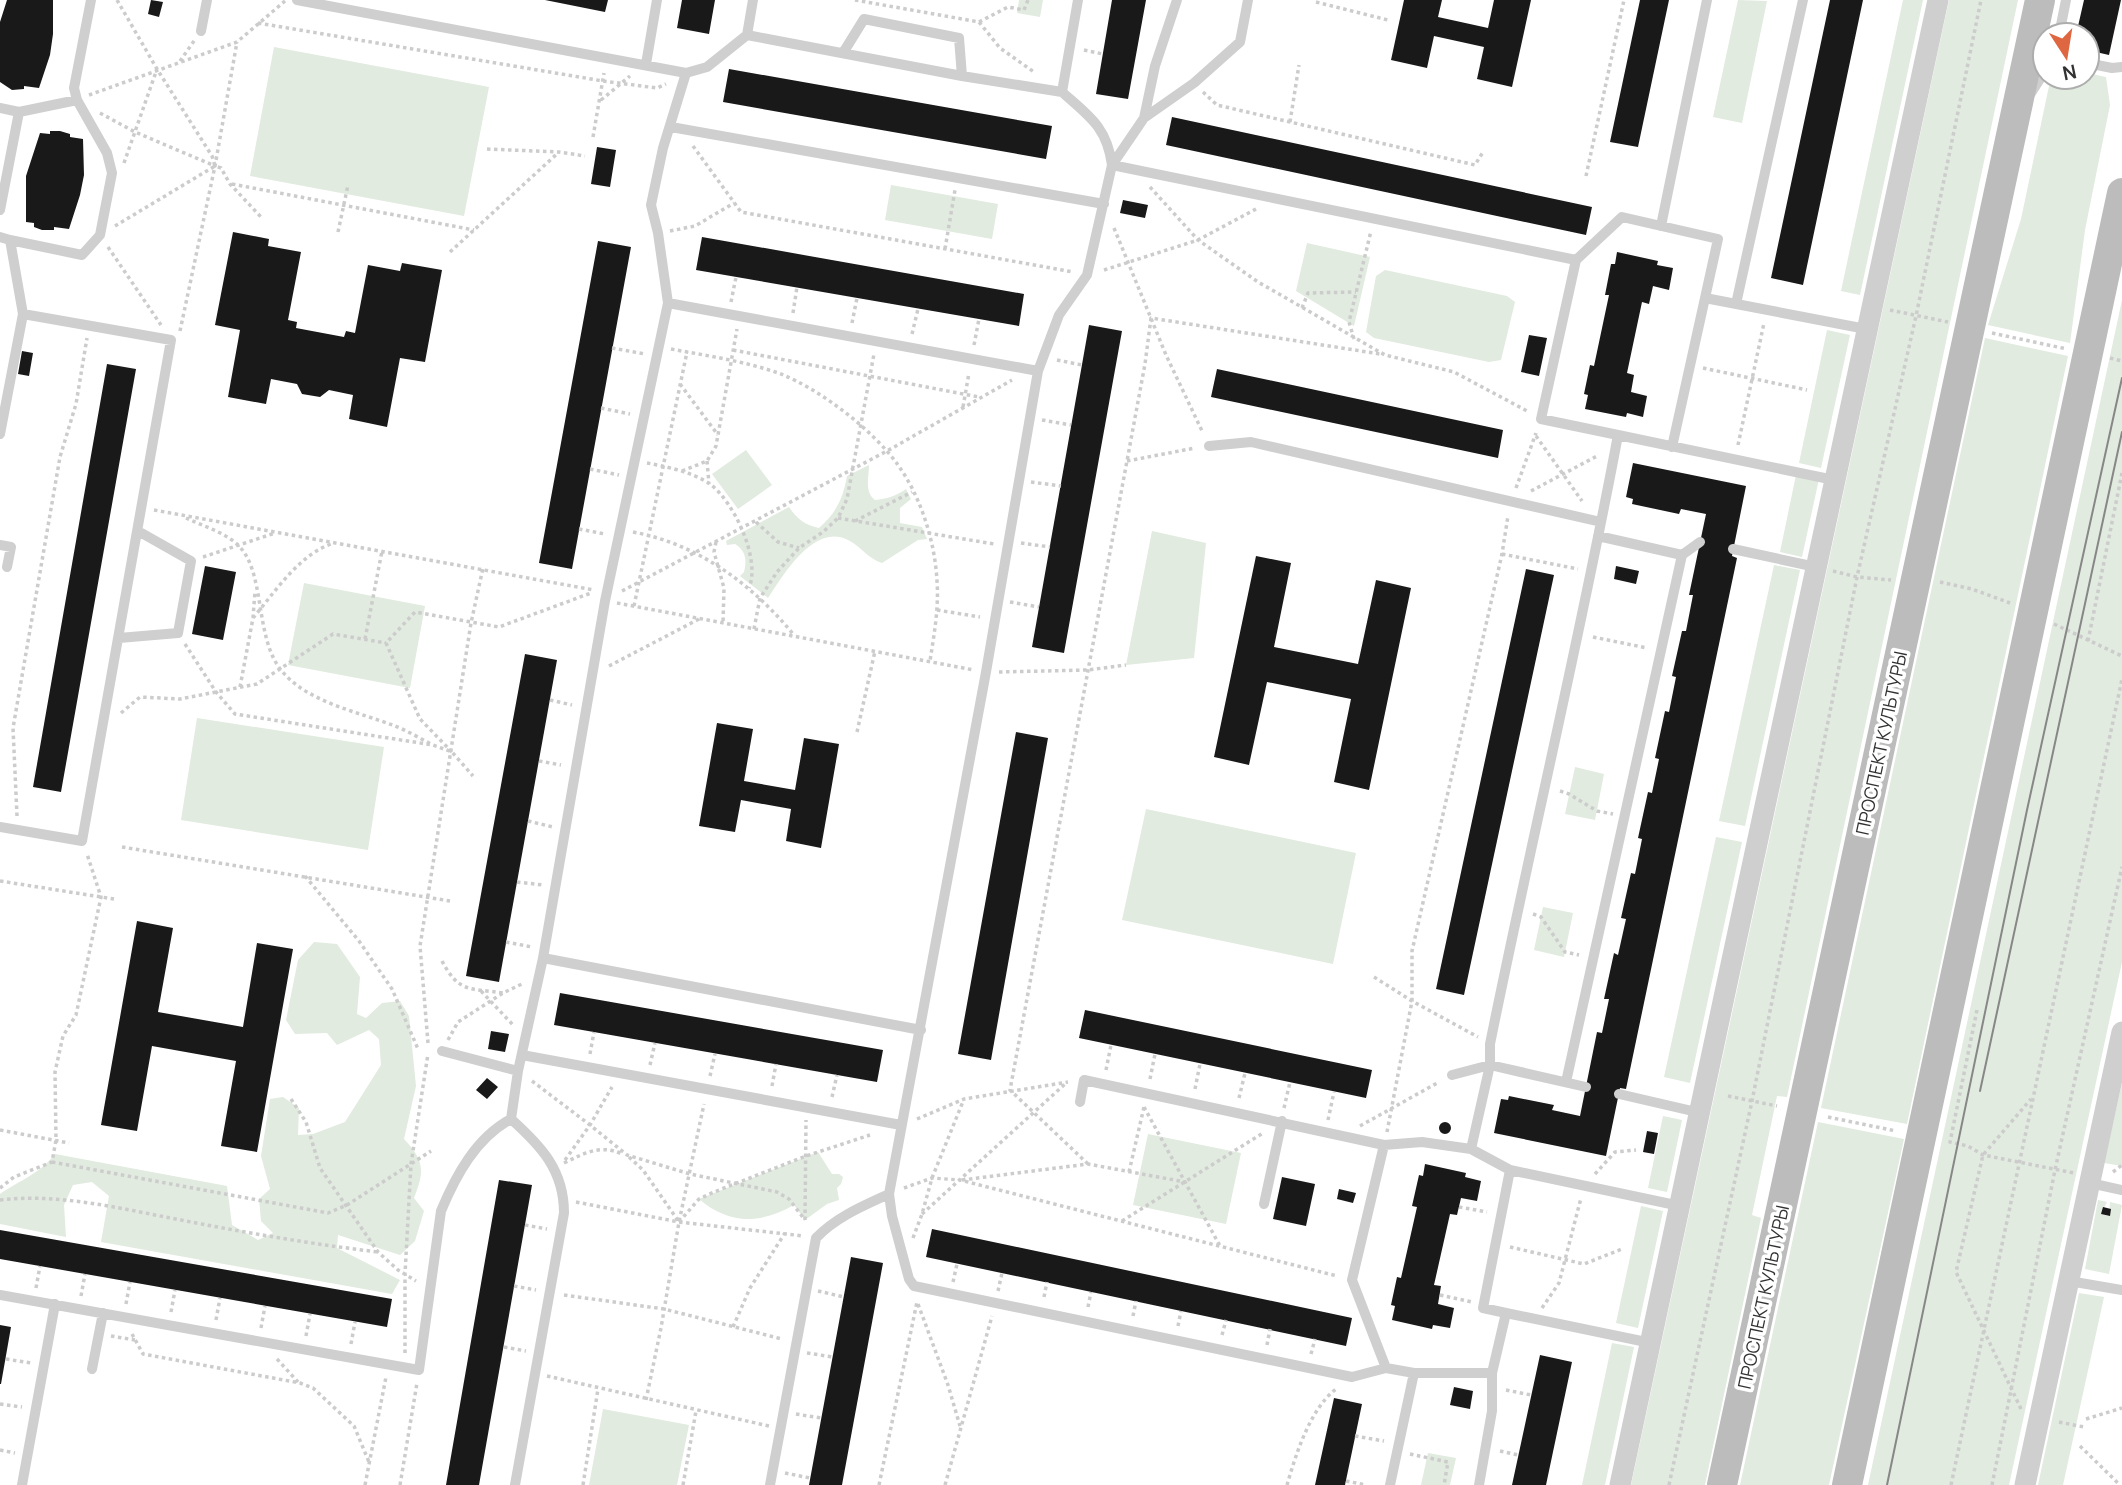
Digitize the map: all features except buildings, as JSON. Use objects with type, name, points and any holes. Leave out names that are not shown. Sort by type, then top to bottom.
[{"type":"main road","name":"ПРОСПЕКТ КУЛЬТУРЫ","points":[[1722,1485],[2040,0]]},
{"type":"main road","points":[[1847,1485],[2122,193]]},
{"type":"street","points":[[1620,1485],[1938,0]]},
{"type":"street","points":[[2025,1485],[2069,1281],[2083,1178],[2122,1032]]},
{"type":"lane","points":[[0,434],[23,314],[5,239],[82,255],[100,235],[111,173],[107,153],[77,100],[74,88],[91,0]]},
{"type":"lane","points":[[201,31],[208,0]]},
{"type":"lane","points":[[298,0],[686,73],[707,67],[747,35],[753,0]]},
{"type":"lane","points":[[646,64],[657,0]]},
{"type":"lane","points":[[1062,92],[1078,0]]},
{"type":"lane","points":[[1112,165],[1144,117],[1155,66],[1177,0]]},
{"type":"lane","points":[[1144,117],[1194,83],[1240,43],[1248,0]]},
{"type":"lane","points":[[1661,226],[1707,0]]},
{"type":"lane","points":[[1736,304],[1803,0]]},
{"type":"lane","points":[[2062,21],[2066,0]]},
{"type":"lane","points":[[843,53],[864,19],[877,21],[960,38],[962,76]]},
{"type":"lane","points":[[747,35],[1062,92],[1099,125],[1110,145],[1112,165],[1087,275],[1059,315],[1043,357],[1035,370],[1030,418],[999,600],[921,1030],[901,1125],[889,1194],[892,1216],[909,1279],[914,1286],[1352,1377],[1386,1368],[1415,1373],[1492,1373]]},
{"type":"lane","points":[[2101,66],[2122,67]]},
{"type":"lane","points":[[0,1295],[419,1370],[441,1211],[449,1191],[472,1153],[486,1136],[511,1119],[518,1071],[544,953],[605,601],[668,303],[658,233],[651,205],[663,148],[676,128],[686,73]]},
{"type":"lane","points":[[2015,117],[2032,91]]},
{"type":"lane","points":[[0,108],[19,112],[77,100]]},
{"type":"lane","points":[[0,209],[19,112]]},
{"type":"lane","points":[[676,128],[1104,204]]},
{"type":"lane","points":[[1112,165],[1576,260]]},
{"type":"lane","points":[[1672,447],[1718,239],[1622,218],[1576,260],[1541,419],[1616,441],[1672,447],[1834,480]]},
{"type":"lane","points":[[1704,298],[1866,330]]},
{"type":"lane","points":[[668,303],[1035,370]]},
{"type":"lane","points":[[0,827],[82,841],[175,340],[23,314]]},
{"type":"lane","points":[[1471,1149],[1490,1065],[1490,1044],[1517,909],[1591,572],[1616,441]]},
{"type":"lane","points":[[1209,446],[1251,442],[1601,522]]},
{"type":"lane","points":[[119,638],[178,633],[191,561],[138,531]]},
{"type":"lane","points":[[1598,536],[1682,555]]},
{"type":"lane","points":[[1566,1082],[1682,555],[1700,542]]},
{"type":"lane","points":[[0,545],[11,547],[7,567]]},
{"type":"lane","points":[[1733,549],[1816,567]]},
{"type":"lane","points":[[544,953],[921,1030]]},
{"type":"lane","points":[[442,1051],[518,1071]]},
{"type":"lane","points":[[522,1055],[901,1125]]},
{"type":"lane","points":[[1452,1075],[1490,1065],[1586,1087]]},
{"type":"lane","points":[[1080,1102],[1084,1080],[1384,1145],[1422,1142],[1471,1149],[1510,1170],[1680,1206]]},
{"type":"lane","points":[[1619,1094],[1701,1113]]},
{"type":"lane","points":[[511,1119],[559,1166],[564,1200],[561,1231],[515,1485]]},
{"type":"lane","points":[[1264,1204],[1282,1121]]},
{"type":"lane","points":[[1384,1145],[1352,1280],[1386,1368]]},
{"type":"lane","points":[[1510,1170],[1483,1308],[1650,1343]]},
{"type":"lane","points":[[2083,1178],[2122,1190]]},
{"type":"lane","points":[[770,1485],[816,1238],[826,1227],[889,1194]]},
{"type":"lane","points":[[2069,1281],[2122,1290]]},
{"type":"lane","points":[[22,1485],[55,1304]]},
{"type":"lane","points":[[92,1369],[103,1312]]},
{"type":"lane","points":[[1479,1485],[1492,1411],[1492,1373],[1506,1313]]},
{"type":"lane","points":[[1390,1485],[1415,1373]]},
{"type":"path","points":[[117,0],[212,156],[215,166]]},
{"type":"path","points":[[77,100],[237,42],[286,0]]},
{"type":"path","points":[[979,23],[1008,7],[1024,10],[1028,0]]},
{"type":"path","points":[[1586,176],[1624,0]]},
{"type":"path","points":[[1669,1485],[1752,1101],[1857,577],[1916,316],[1982,0]]},
{"type":"path","points":[[1316,2],[1388,20]]},
{"type":"path","points":[[258,23],[621,84],[657,88],[686,73]]},
{"type":"path","points":[[180,61],[201,31]]},
{"type":"path","points":[[175,340],[215,166],[237,42]]},
{"type":"path","points":[[1070,47],[1103,54]]},
{"type":"path","points":[[593,136],[607,57]]},
{"type":"path","points":[[599,101],[646,64]]},
{"type":"path","points":[[1290,122],[1299,65]]},
{"type":"path","points":[[111,173],[124,163],[157,69]]},
{"type":"path","points":[[1194,83],[1217,105],[1475,165],[1483,152]]},
{"type":"path","points":[[77,100],[135,132],[220,168],[230,184],[261,217]]},
{"type":"path","points":[[676,128],[741,212],[1087,275],[1198,240],[1276,198]]},
{"type":"path","points":[[488,149],[559,152],[585,156]]},
{"type":"path","points":[[450,252],[559,152]]},
{"type":"path","points":[[175,340],[100,235],[215,166]]},
{"type":"path","points":[[1135,170],[1198,240],[1258,282],[1385,355]]},
{"type":"path","points":[[945,249],[957,178]]},
{"type":"path","points":[[230,184],[474,230]]},
{"type":"path","points":[[338,232],[348,185]]},
{"type":"path","points":[[658,233],[695,226],[734,203]]},
{"type":"path","points":[[1104,204],[1166,355],[1209,446],[1127,461]]},
{"type":"path","points":[[1354,339],[1349,322],[1374,219]]},
{"type":"path","points":[[709,484],[707,461],[716,446],[733,350],[736,277]]},
{"type":"path","points":[[790,326],[797,287]]},
{"type":"path","points":[[1301,308],[1308,293],[1356,292]]},
{"type":"path","points":[[850,337],[857,298]]},
{"type":"path","points":[[909,348],[918,309]]},
{"type":"path","points":[[1882,309],[1953,323]]},
{"type":"path","points":[[1735,459],[1767,310]]},
{"type":"path","points":[[1151,318],[1385,355],[1454,372],[1541,419],[1511,502],[1502,554],[1412,951],[1412,1001],[1384,1145]]},
{"type":"path","points":[[1010,1090],[1151,318]]},
{"type":"path","points":[[18,830],[13,728],[60,457],[76,404],[90,325]]},
{"type":"path","points":[[1986,331],[2069,349]]},
{"type":"path","points":[[754,628],[760,598],[777,572],[799,548],[838,518],[847,499],[877,342]]},
{"type":"path","points":[[612,348],[687,352],[731,359],[783,375],[824,396],[887,451],[900,467],[930,534],[937,580],[937,610],[930,661]]},
{"type":"path","points":[[733,350],[981,398]]},
{"type":"path","points":[[634,606],[687,352]]},
{"type":"path","points":[[1043,357],[1082,365]]},
{"type":"path","points":[[1690,365],[1807,390]]},
{"type":"path","points":[[605,601],[1035,370]]},
{"type":"path","points":[[680,384],[718,435]]},
{"type":"path","points":[[1519,407],[1524,416]]},
{"type":"path","points":[[601,408],[644,417]]},
{"type":"path","points":[[1030,418],[1071,425]]},
{"type":"path","points":[[1530,425],[1587,509],[1601,522]]},
{"type":"path","points":[[1511,502],[1563,475],[1616,441]]},
{"type":"path","points":[[635,460],[681,471],[709,484],[718,492],[743,529],[751,555],[753,578],[749,588]]},
{"type":"path","points":[[681,471],[707,461]]},
{"type":"path","points":[[590,469],[632,477]]},
{"type":"path","points":[[2088,641],[2122,473]]},
{"type":"path","points":[[1019,480],[1060,486]]},
{"type":"path","points":[[855,521],[912,492]]},
{"type":"path","points":[[142,507],[597,591],[499,627],[415,612],[386,643]]},
{"type":"path","points":[[178,515],[218,532],[239,546],[252,565],[259,610],[272,654],[281,670],[301,688],[452,752]]},
{"type":"path","points":[[838,518],[930,534],[1050,547]]},
{"type":"path","points":[[756,522],[778,542],[799,548]]},
{"type":"path","points":[[579,529],[649,535],[682,546],[749,588],[795,636]]},
{"type":"path","points":[[191,561],[276,532]]},
{"type":"path","points":[[716,542],[713,552],[724,588],[723,623]]},
{"type":"path","points":[[253,618],[280,584],[309,556],[320,547],[336,543]]},
{"type":"path","points":[[365,639],[382,551]]},
{"type":"path","points":[[1502,554],[1591,572]]},
{"type":"path","points":[[1816,567],[1857,577],[1942,582],[1972,589],[2033,612],[2122,656]]},
{"type":"path","points":[[404,1368],[405,1274],[411,1164],[429,1049],[420,946],[482,568]]},
{"type":"path","points":[[240,687],[253,618],[255,586]]},
{"type":"path","points":[[999,600],[1039,607]]},
{"type":"path","points":[[605,601],[986,672],[1088,670],[1126,665]]},
{"type":"path","points":[[937,610],[995,619]]},
{"type":"path","points":[[592,675],[700,618]]},
{"type":"path","points":[[178,633],[216,692],[234,713],[433,745]]},
{"type":"path","points":[[1577,633],[1660,651]]},
{"type":"path","points":[[103,727],[140,697],[180,699],[257,684],[333,634],[386,643]]},
{"type":"path","points":[[386,643],[420,719],[473,776]]},
{"type":"path","points":[[857,732],[875,651]]},
{"type":"path","points":[[1951,1485],[2122,679]]},
{"type":"path","points":[[550,700],[586,708]]},
{"type":"path","points":[[539,761],[575,768]]},
{"type":"path","points":[[1544,788],[1569,794],[1597,811],[1626,816]]},
{"type":"path","points":[[528,821],[565,829]]},
{"type":"path","points":[[52,1161],[56,1140],[55,1072],[62,1036],[76,1015],[101,897],[82,841]]},
{"type":"path","points":[[122,847],[450,901]]},
{"type":"path","points":[[1992,1485],[2055,1170],[2122,867]]},
{"type":"path","points":[[305,876],[359,941],[392,989],[418,1049]]},
{"type":"path","points":[[0,881],[114,899]]},
{"type":"path","points":[[517,882],[555,887]]},
{"type":"path","points":[[1517,909],[1541,917],[1565,952]]},
{"type":"path","points":[[506,942],[544,953]]},
{"type":"path","points":[[442,961],[452,979],[462,986],[503,993]]},
{"type":"path","points":[[442,1051],[458,1022],[503,993],[539,975]]},
{"type":"path","points":[[1374,977],[1490,1044]]},
{"type":"path","points":[[480,989],[512,1025],[527,1033]]},
{"type":"path","points":[[1977,1010],[1950,1142],[1968,1146],[1983,1155],[2083,1178]]},
{"type":"path","points":[[587,1067],[594,1032]]},
{"type":"path","points":[[647,1077],[655,1043]]},
{"type":"path","points":[[1103,1084],[1111,1045]]},
{"type":"path","points":[[646,1400],[679,1222],[715,1054]]},
{"type":"path","points":[[1129,1172],[1156,1054]]},
{"type":"path","points":[[770,1101],[776,1064]]},
{"type":"path","points":[[1192,1102],[1200,1064]]},
{"type":"path","points":[[518,1071],[590,1125],[643,1170],[679,1222]]},
{"type":"path","points":[[559,1166],[590,1125],[620,1073]]},
{"type":"path","points":[[1236,1111],[1245,1073]]},
{"type":"path","points":[[828,1111],[837,1075]]},
{"type":"path","points":[[1343,1135],[1452,1075]]},
{"type":"path","points":[[679,1222],[699,1199],[806,1156],[901,1125],[964,1099],[1084,1080]]},
{"type":"path","points":[[922,1214],[1066,1082]]},
{"type":"path","points":[[1122,1221],[1282,1121],[1290,1082]]},
{"type":"path","points":[[1010,1090],[1088,1164]]},
{"type":"path","points":[[1325,1131],[1334,1092]]},
{"type":"path","points":[[1728,1096],[1777,1106]]},
{"type":"path","points":[[290,1099],[306,1122],[320,1168],[378,1252],[405,1274],[432,1290]]},
{"type":"path","points":[[904,1259],[922,1214],[932,1178],[964,1099]]},
{"type":"path","points":[[2031,1099],[1983,1155],[1956,1272],[2024,1416],[2084,1427]]},
{"type":"path","points":[[564,1200],[679,1222],[807,1237],[806,1107]]},
{"type":"path","points":[[1144,1107],[1220,1246]]},
{"type":"path","points":[[1828,1117],[1896,1131]]},
{"type":"path","points":[[0,1130],[69,1143]]},
{"type":"path","points":[[559,1166],[592,1150],[608,1148],[690,1174],[777,1192],[789,1199],[805,1220]]},
{"type":"path","points":[[1535,1319],[1559,1283],[1584,1185],[1615,1153],[1636,1150]]},
{"type":"path","points":[[0,1188],[15,1177],[52,1161],[328,1213],[347,1205],[431,1151]]},
{"type":"path","points":[[960,1180],[1088,1164],[1185,1182]]},
{"type":"path","points":[[889,1194],[932,1178],[960,1180],[1352,1280]]},
{"type":"path","points":[[0,1200],[20,1198],[87,1202],[299,1243],[378,1252]]},
{"type":"path","points":[[1459,1207],[1501,1215]]},
{"type":"path","points":[[525,1225],[561,1231]]},
{"type":"path","points":[[733,1327],[750,1288],[785,1233]]},
{"type":"path","points":[[1495,1244],[1584,1264],[1622,1249]]},
{"type":"path","points":[[34,1300],[40,1266]]},
{"type":"path","points":[[79,1308],[85,1274]]},
{"type":"path","points":[[130,1282],[123,1316],[143,1354],[300,1383],[313,1388],[355,1426],[369,1462]]},
{"type":"path","points":[[514,1286],[664,1309],[832,1357]]},
{"type":"path","points":[[879,1485],[920,1286]]},
{"type":"path","points":[[808,1288],[844,1297]]},
{"type":"path","points":[[169,1325],[175,1290]]},
{"type":"path","points":[[1440,1295],[1468,1301],[1483,1308]]},
{"type":"path","points":[[214,1333],[220,1298]]},
{"type":"path","points":[[917,1302],[960,1426]]},
{"type":"path","points":[[945,1485],[995,1303]]},
{"type":"path","points":[[265,1306],[258,1341],[300,1383]]},
{"type":"path","points":[[304,1349],[310,1314]]},
{"type":"path","points":[[349,1357],[355,1321]]},
{"type":"path","points":[[99,1333],[135,1340]]},
{"type":"path","points":[[504,1347],[540,1353]]},
{"type":"path","points":[[6,1359],[44,1365]]},
{"type":"path","points":[[365,1485],[389,1365]]},
{"type":"path","points":[[400,1485],[419,1370]]},
{"type":"path","points":[[536,1373],[646,1400],[781,1427]]},
{"type":"path","points":[[1287,1485],[1302,1439],[1328,1395],[1352,1377]]},
{"type":"path","points":[[1492,1387],[1531,1395]]},
{"type":"path","points":[[583,1485],[598,1388]]},
{"type":"path","points":[[0,1404],[36,1410]]},
{"type":"path","points":[[2086,1419],[2122,1408]]},
{"type":"path","points":[[683,1485],[696,1411]]},
{"type":"path","points":[[784,1412],[821,1418]]},
{"type":"path","points":[[1355,1436],[1448,1462],[1444,1485]]},
{"type":"path","points":[[2080,1446],[2120,1485]]},
{"type":"path","points":[[1486,1448],[1518,1455]]},
{"type":"path","points":[[773,1470],[810,1478]]},
{"type":"path","points":[[1346,1481],[1366,1485]]},
{"type":"shaded area","points":[[1019,0],[1043,0],[1040,17],[1017,13]]},
{"type":"shaded area","points":[[1738,0],[1767,1],[1742,123],[1713,117]]},
{"type":"shaded area","points":[[1903,0],[1923,0],[1860,295],[1841,291]]},
{"type":"shaded area","points":[[1949,0],[2018,0],[1787,1097],[1777,1096],[1752,1215],[1761,1218],[1705,1485],[1631,1485]]},
{"type":"shaded area","points":[[274,47],[489,87],[464,216],[250,176]]},
{"type":"shaded area","points":[[2101,76],[2106,77],[2110,105],[2085,230],[2070,343],[1988,325],[2021,219],[2048,91],[2101,91]]},
{"type":"shaded area","points":[[891,185],[998,204],[992,239],[885,220]]},
{"type":"shaded area","points":[[1307,243],[1370,257],[1354,326],[1296,291]]},
{"type":"shaded area","points":[[1385,270],[1507,296],[1515,302],[1501,360],[1489,362],[1374,338],[1366,332],[1376,276]]},
{"type":"shaded area","points":[[2122,300],[2122,962],[2009,1485],[1868,1485]]},
{"type":"shaded area","points":[[1827,330],[1850,335],[1821,468],[1799,463]]},
{"type":"shaded area","points":[[1985,338],[2068,356],[1907,1124],[1821,1108]]},
{"type":"shaded area","points":[[746,450],[772,485],[738,509],[712,474]]},
{"type":"shaded area","points":[[869,465],[868,484],[872,497],[875,500],[884,499],[906,489],[911,499],[900,508],[900,523],[922,527],[927,539],[918,540],[882,563],[850,541],[837,537],[825,538],[802,553],[768,598],[740,576],[745,568],[743,553],[735,544],[727,545],[726,541],[789,507],[802,521],[819,528],[838,505],[847,476]]},
{"type":"shaded area","points":[[1796,475],[1819,479],[1802,557],[1780,552]]},
{"type":"shaded area","points":[[1152,531],[1206,543],[1194,658],[1126,665]]},
{"type":"shaded area","points":[[1774,565],[1800,570],[1745,826],[1719,821]]},
{"type":"shaded area","points":[[304,583],[425,606],[410,688],[288,665]]},
{"type":"shaded area","points":[[197,718],[384,747],[368,850],[181,820]]},
{"type":"shaded area","points":[[1575,767],[1604,774],[1595,820],[1565,814]]},
{"type":"shaded area","points":[[1146,809],[1356,853],[1333,964],[1122,920]]},
{"type":"shaded area","points":[[1716,837],[1742,842],[1690,1083],[1664,1077]]},
{"type":"shaded area","points":[[1543,907],[1573,913],[1564,957],[1534,950]]},
{"type":"shaded area","points":[[314,942],[337,944],[360,977],[357,1014],[366,1018],[382,1003],[400,1001],[409,1016],[416,1086],[404,1139],[416,1153],[421,1166],[414,1198],[424,1211],[415,1241],[400,1255],[338,1235],[337,1248],[400,1280],[392,1294],[101,1242],[109,1196],[92,1182],[73,1185],[64,1205],[66,1237],[0,1224],[0,1194],[37,1171],[55,1154],[227,1186],[232,1225],[258,1240],[273,1233],[261,1221],[259,1199],[270,1189],[261,1156],[270,1099],[283,1097],[299,1108],[298,1135],[313,1134],[345,1122],[381,1065],[379,1039],[369,1030],[337,1045],[327,1033],[295,1034],[286,1020],[298,960]]},
{"type":"shaded area","points":[[2122,1083],[2122,1166],[2104,1163]]},
{"type":"shaded area","points":[[1663,1116],[1682,1120],[1667,1192],[1648,1188]]},
{"type":"shaded area","points":[[1818,1122],[1904,1139],[1829,1485],[1740,1485]]},
{"type":"shaded area","points":[[1148,1134],[1241,1153],[1226,1224],[1133,1205]]},
{"type":"shaded area","points":[[818,1152],[832,1174],[843,1177],[837,1188],[839,1200],[827,1204],[805,1220],[794,1205],[769,1216],[745,1219],[722,1214],[699,1199]]},
{"type":"shaded area","points":[[2098,1200],[2107,1202],[2101,1214],[2109,1216],[2110,1202],[2122,1205],[2109,1274],[2085,1269]]},
{"type":"shaded area","points":[[1641,1206],[1663,1211],[1638,1328],[1616,1323]]},
{"type":"shaded area","points":[[2079,1293],[2104,1297],[2063,1485],[2038,1485]]},
{"type":"shaded area","points":[[1612,1343],[1634,1347],[1605,1485],[1582,1485]]},
{"type":"shaded area","points":[[603,1409],[689,1425],[677,1485],[589,1485]]},
{"type":"shaded area","points":[[1428,1453],[1456,1458],[1450,1485],[1421,1485]]},
{"type":"tram line","points":[[1887,1485],[2027,810],[2122,378]]},
{"type":"tram line","points":[[1980,1091],[2122,432]]}]
